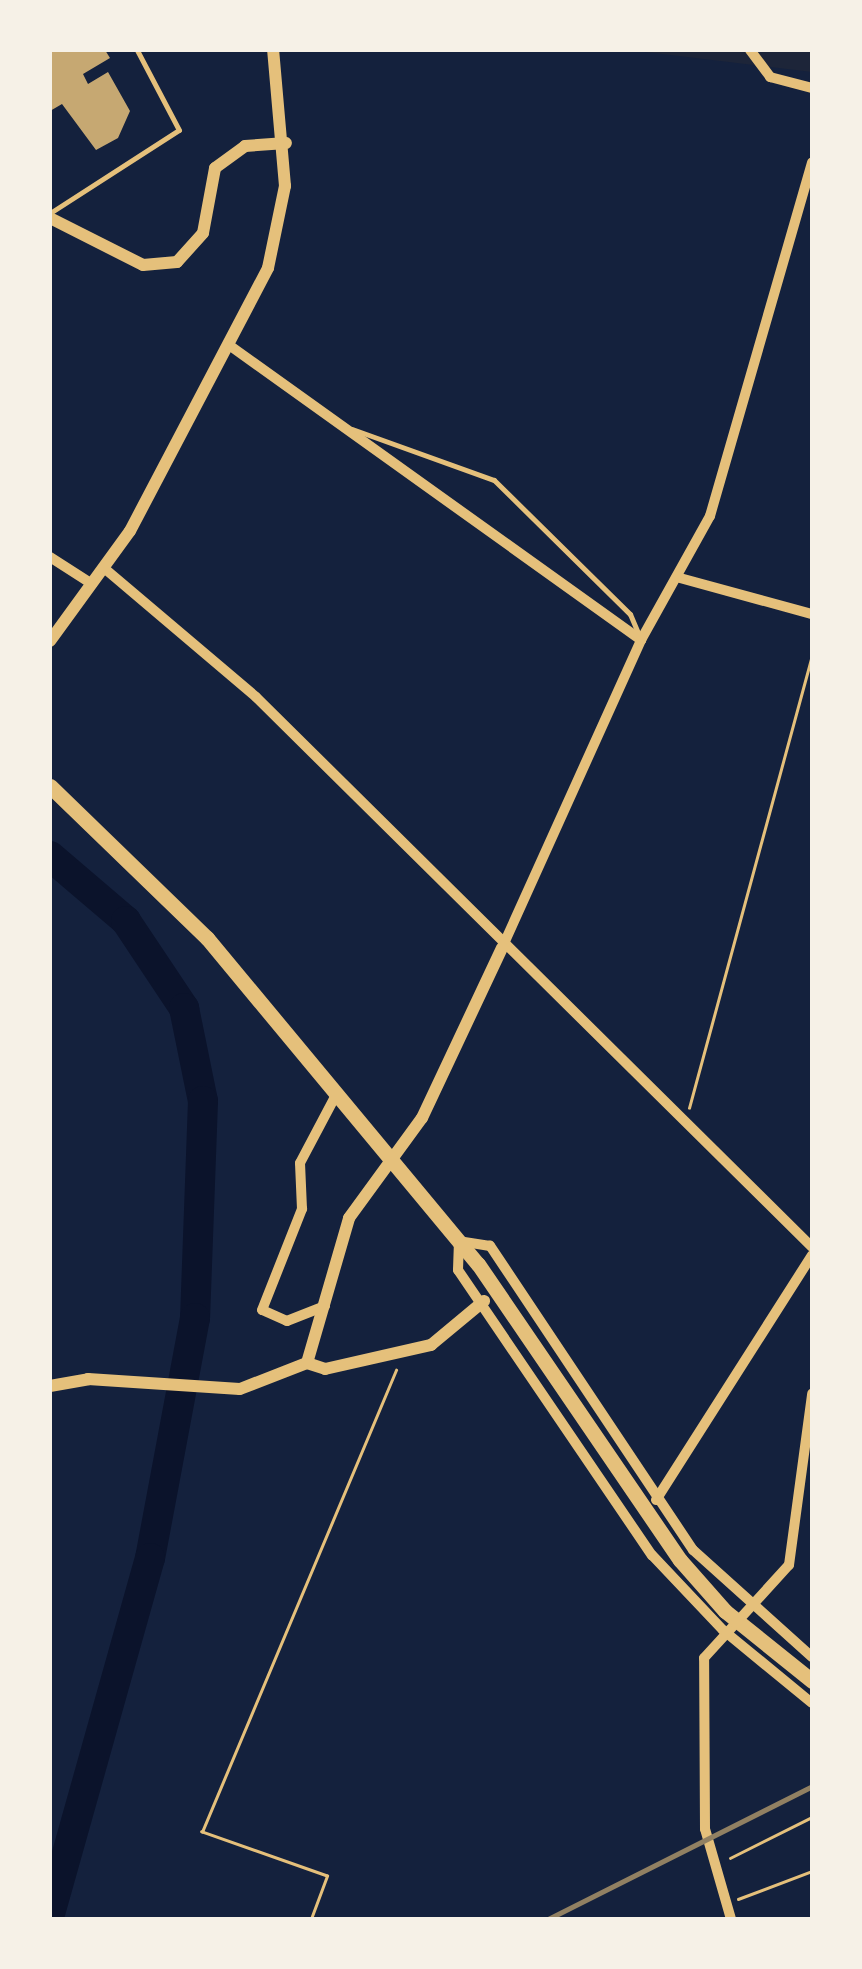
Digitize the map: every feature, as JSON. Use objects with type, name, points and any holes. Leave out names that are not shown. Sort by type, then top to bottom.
[{"type":"main road","points":[[50,786],[195,925],[460,1241],[621,1478],[725,1610],[812,1680]]},
{"type":"street","points":[[50,641],[104,568],[268,268],[286,143],[274,50]]},
{"type":"street","points":[[750,50],[770,77],[812,88]]},
{"type":"street","points":[[50,215],[142,264],[177,262],[203,233],[215,168],[245,146],[286,143]]},
{"type":"street","points":[[50,1386],[157,1382],[216,1388],[275,1380],[307,1363],[326,1306],[328,1267],[349,1218],[422,1118],[642,640],[680,578],[710,516],[812,162]]},
{"type":"street","points":[[229,345],[642,640]]},
{"type":"street","points":[[50,557],[92,584]]},
{"type":"street","points":[[104,568],[256,697],[502,948],[812,1247]]},
{"type":"street","points":[[680,578],[812,614]]},
{"type":"street","points":[[326,1306],[287,1321],[262,1310],[302,1209],[295,1179],[337,1093]]},
{"type":"street","points":[[812,1657],[751,1606],[656,1500],[490,1246],[460,1241],[458,1270],[484,1300],[652,1554],[723,1630],[812,1703]]},
{"type":"street","points":[[656,1500],[812,1255]]},
{"type":"street","points":[[307,1363],[324,1369],[404,1350],[449,1334],[484,1300]]},
{"type":"street","points":[[731,1919],[720,1864],[705,1829],[704,1658],[723,1630],[788,1565],[812,1394]]},
{"type":"lane","points":[[50,215],[179,130],[137,50]]},
{"type":"lane","points":[[340,424],[494,480],[630,614],[642,640]]},
{"type":"path","points":[[684,1124],[812,655]]},
{"type":"path","points":[[310,1919],[327,1876],[202,1832],[404,1350]]},
{"type":"path","points":[[720,1864],[812,1817]]},
{"type":"path","points":[[728,1903],[812,1872]]},
{"type":"shaded area","points":[[629,50],[812,50],[812,72]]},
{"type":"building","points":[[50,50],[105,50],[110,58],[83,74],[88,84],[108,72],[130,111],[118,138],[96,150],[62,104],[50,111]]},
{"type":"waterway","points":[[50,856],[126,921],[184,1008],[203,1101],[195,1318],[150,1558],[50,1913]]},
{"type":"railway","points":[[548,1919],[812,1786]]}]
